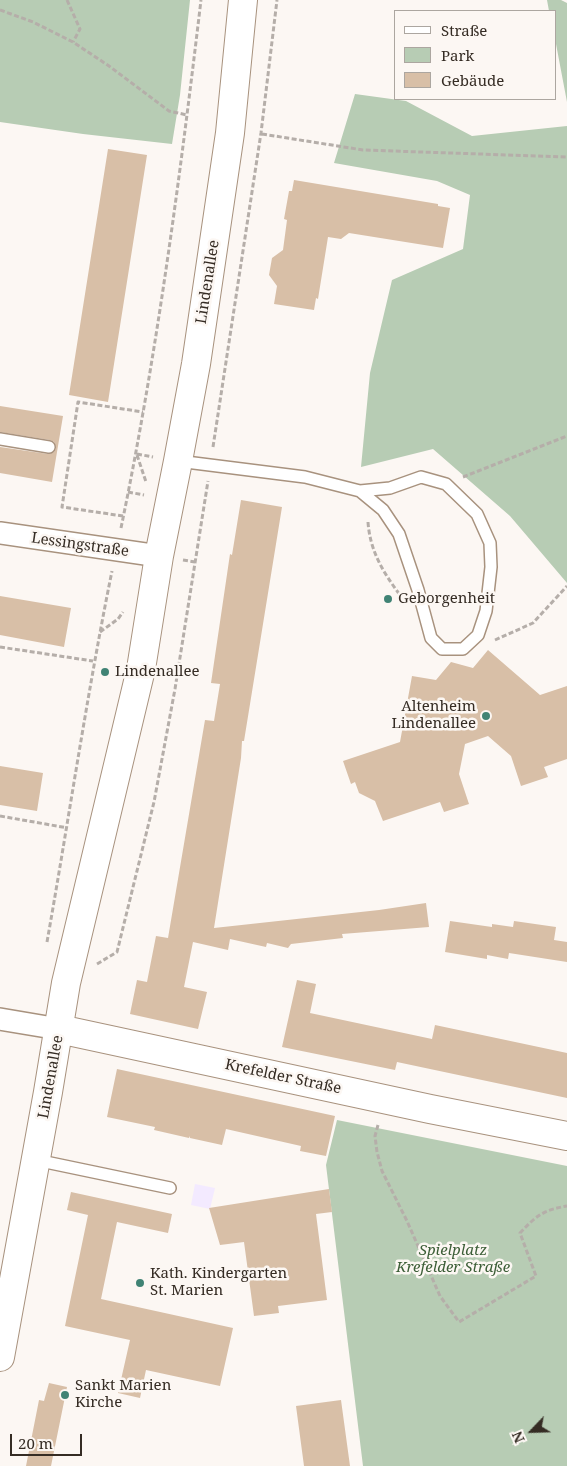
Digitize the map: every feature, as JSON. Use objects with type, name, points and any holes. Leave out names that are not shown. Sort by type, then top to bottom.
[{"type":"street","name":"Lindenallee","points":[[0,1357],[66,983],[141,669],[159,556],[196,364],[230,133],[244,0]]},
{"type":"street","name":"Lessingstraße","points":[[0,533],[159,556]]},
{"type":"street","name":"Krefelder Straße","points":[[0,1019],[59,1028],[383,1099],[567,1136]]},
{"type":"lane","points":[[0,439],[49,447]]},
{"type":"lane","points":[[178,461],[305,477],[360,491],[390,488],[421,477],[446,484],[477,514],[490,543],[491,566],[486,611],[478,635],[463,649],[442,649],[431,638],[418,590],[399,534],[383,510],[360,491]]},
{"type":"lane","points":[[36,1160],[170,1188]]},
{"type":"path","points":[[67,0],[80,30],[73,42]]},
{"type":"path","points":[[136,454],[171,238],[201,0]]},
{"type":"path","points":[[66,983],[117,952],[154,802],[175,689],[211,465],[261,134],[277,0]]},
{"type":"path","points":[[0,10],[33,22],[73,42],[109,66],[169,111],[187,115]]},
{"type":"path","points":[[261,134],[363,150],[567,157]]},
{"type":"path","points":[[123,516],[62,507],[78,402],[144,412]]},
{"type":"path","points":[[446,484],[567,436]]},
{"type":"path","points":[[489,643],[533,623],[567,586]]},
{"type":"path","points":[[46,944],[68,828],[93,661],[99,633]]},
{"type":"path","points":[[0,647],[93,661]]},
{"type":"path","points":[[0,816],[68,828]]},
{"type":"path","points":[[383,1099],[375,1136],[382,1171],[408,1221],[440,1296],[460,1322],[536,1276],[520,1233],[538,1214],[552,1208],[567,1206]]},
{"type":"shaded area","points":[[195,1184],[215,1188],[210,1209],[191,1205]]},
{"type":"green space","points":[[0,0],[190,0],[180,95],[172,144],[0,122]]},
{"type":"green space","points":[[547,0],[561,0],[567,3],[567,102],[557,49],[557,10],[549,10]]},
{"type":"green space","points":[[355,94],[406,101],[472,136],[567,126],[567,583],[510,516],[433,449],[361,467],[370,373],[392,280],[463,249],[470,195],[437,181],[334,163]]},
{"type":"green space","name":"Spielplatz Krefelder Straße","points":[[337,1120],[567,1166],[567,1466],[363,1466],[326,1165]]},
{"type":"building","points":[[108,149],[147,155],[108,402],[69,395]]},
{"type":"building","points":[[294,180],[438,204],[438,206],[450,208],[443,248],[349,233],[341,239],[328,237],[318,299],[316,298],[314,310],[274,304],[277,286],[269,275],[272,258],[283,250],[287,220],[284,219],[289,191],[292,191]]},
{"type":"building","points":[[0,406],[63,416],[52,482],[0,473],[0,447],[48,454],[54,452],[56,448],[54,442],[50,440],[0,432]]},
{"type":"building","points":[[241,500],[282,507],[244,741],[242,741],[241,758],[214,928],[426,903],[429,927],[342,934],[343,938],[291,944],[288,948],[267,943],[266,947],[230,939],[228,950],[193,942],[184,987],[207,992],[198,1029],[130,1014],[137,980],[147,982],[156,936],[168,938],[205,720],[214,721],[220,684],[211,683],[230,554],[232,555]]},
{"type":"building","points":[[0,596],[71,608],[64,647],[0,635]]},
{"type":"building","name":"Altenheim Lindenallee","points":[[488,650],[540,695],[567,686],[567,759],[544,767],[548,777],[521,786],[511,756],[488,736],[465,744],[459,774],[469,804],[444,812],[440,802],[383,821],[375,801],[359,793],[355,782],[351,784],[343,761],[400,742],[412,676],[436,680],[451,662],[473,668]]},
{"type":"building","points":[[0,766],[43,773],[37,811],[0,805]]},
{"type":"building","points":[[450,921],[492,927],[492,924],[513,927],[514,921],[556,927],[554,940],[567,942],[567,962],[509,953],[508,959],[487,955],[487,959],[445,952]]},
{"type":"building","points":[[297,980],[316,984],[310,1013],[432,1039],[435,1025],[567,1053],[567,1098],[397,1062],[395,1070],[282,1047]]},
{"type":"building","points":[[117,1069],[335,1116],[326,1156],[300,1151],[301,1146],[226,1129],[222,1145],[190,1138],[189,1136],[189,1138],[154,1130],[155,1127],[107,1117]]},
{"type":"building","points":[[329,1189],[332,1212],[316,1214],[327,1300],[278,1306],[279,1313],[254,1316],[244,1242],[220,1245],[209,1208]]},
{"type":"building","points":[[71,1192],[172,1214],[168,1233],[117,1222],[101,1299],[233,1328],[220,1386],[146,1370],[140,1398],[118,1393],[130,1340],[65,1326],[88,1215],[67,1210]]},
{"type":"building","points":[[49,1383],[67,1387],[51,1466],[26,1466],[39,1400],[44,1401]]},
{"type":"building","points":[[341,1400],[350,1466],[304,1466],[296,1406]]},
{"type":"place","name":"Geborgenheit","points":[[388,599]]},
{"type":"place","name":"Lindenallee","points":[[105,672]]},
{"type":"place","name":"Altenheim Lindenallee","points":[[486,716]]},
{"type":"place","name":"Kath. Kindergarten St. Marien","points":[[140,1283]]},
{"type":"place","name":"Sankt Marien Kirche","points":[[65,1395]]}]
